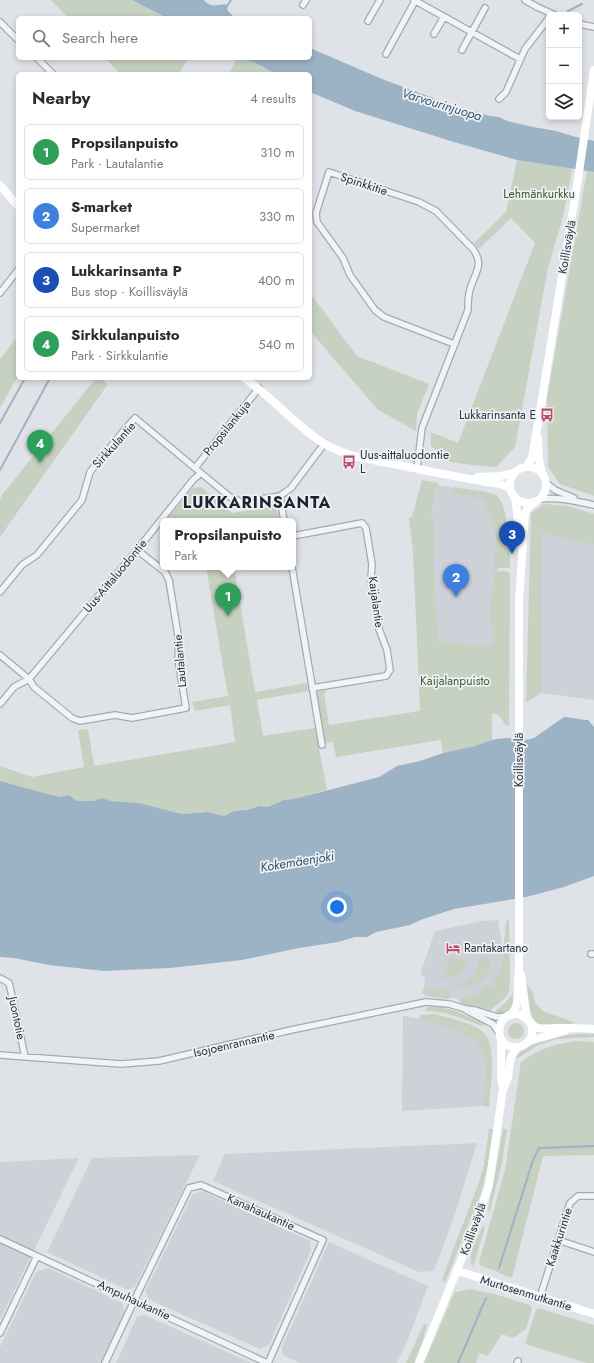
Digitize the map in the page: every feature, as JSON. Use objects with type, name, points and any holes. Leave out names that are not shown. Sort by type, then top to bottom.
[{"type":"main road","name":"Koillisväylä","points":[[526,467],[532,458],[538,423],[586,131],[594,70]]},
{"type":"main road","points":[[0,185],[16,204]]},
{"type":"main road","points":[[247,380],[260,388],[300,425],[324,444],[342,452],[417,469],[500,484],[510,488]]},
{"type":"main road","name":"Koillisväylä","points":[[538,423],[539,459],[542,474]]},
{"type":"main road","points":[[457,476],[500,476],[514,473],[526,467],[535,468],[542,474],[546,483],[544,493],[537,500],[531,503],[523,502],[514,496],[510,488],[510,480],[514,473]]},
{"type":"main road","name":"Koillisväylä","points":[[514,496],[522,557]]},
{"type":"main road","name":"Koillisväylä","points":[[509,1015],[515,1009],[517,1004],[519,963],[519,602],[525,513],[537,500]]},
{"type":"main road","name":"Koillisväylä","points":[[519,963],[529,1020]]},
{"type":"main road","points":[[569,1029],[529,1041],[518,1047],[507,1045],[500,1036],[501,1023],[509,1015],[521,1015],[529,1020],[534,1026],[543,1029],[569,1029],[594,1029]]},
{"type":"main road","points":[[529,1020],[532,1031],[529,1041]]},
{"type":"main road","name":"Koillisväylä","points":[[500,1036],[501,1077],[503,1089]]},
{"type":"main road","name":"Koillisväylä","points":[[419,1363],[458,1271],[489,1185],[503,1089],[508,1078],[510,1059],[513,1052],[518,1047]]},
{"type":"main road","name":"Murtosenmutkantie","points":[[458,1271],[594,1314]]},
{"type":"street","points":[[368,21],[380,0]]},
{"type":"street","points":[[386,54],[414,0],[520,60]]},
{"type":"street","points":[[525,0],[546,12]]},
{"type":"street","points":[[462,50],[485,8]]},
{"type":"street","points":[[434,34],[444,17]]},
{"type":"street","points":[[0,22],[16,38]]},
{"type":"street","points":[[499,99],[506,92],[520,60],[532,39],[546,23]]},
{"type":"street","points":[[582,25],[594,27]]},
{"type":"street","points":[[38,60],[51,72]]},
{"type":"street","name":"Spinkkitie","points":[[417,469],[422,428],[468,310],[469,293],[479,265],[478,256],[436,211],[419,202],[329,172],[316,213],[317,222],[343,258],[350,275],[375,310],[384,317],[454,344]]},
{"type":"street","points":[[0,293],[16,273]]},
{"type":"street","name":"Propsilankuja","points":[[195,468],[260,388]]},
{"type":"street","name":"Sirkkulantie","points":[[0,592],[22,565],[37,555],[82,500],[90,472],[135,418],[201,473]]},
{"type":"street","points":[[201,473],[230,497],[241,502],[280,496],[291,488],[324,444]]},
{"type":"street","name":"Uus-Aittaluodontie","points":[[163,518],[193,480],[201,473]]},
{"type":"street","points":[[546,483],[555,490],[583,503]]},
{"type":"street","points":[[280,496],[284,518]]},
{"type":"street","points":[[537,500],[556,498],[594,505]]},
{"type":"street","name":"Uus-Aittaluodontie","points":[[0,704],[14,687],[29,679],[160,521]]},
{"type":"street","name":"Kaijalantie","points":[[296,535],[362,524],[366,528],[372,564],[371,579],[379,629],[387,650],[390,670],[386,676],[312,688]]},
{"type":"street","name":"Lautalantie","points":[[137,550],[160,568]]},
{"type":"street","name":"Lautalantie","points":[[29,679],[34,686],[67,714],[80,721],[115,716],[132,718],[186,708],[178,659],[180,641],[169,580],[162,570]]},
{"type":"street","points":[[292,570],[322,745]]},
{"type":"street","points":[[0,655],[29,679]]},
{"type":"street","name":"Juontotie","points":[[3,979],[9,983],[25,1057]]},
{"type":"street","name":"Isojoenrannantie","points":[[0,1055],[121,1064],[159,1061],[426,1002],[438,1002],[497,1017],[509,1015]]},
{"type":"street","name":"Isojoenrannantie","points":[[466,1009],[493,1024],[500,1036]]},
{"type":"street","name":"Kanahaukantie","points":[[134,1301],[189,1188],[201,1185],[320,1238],[323,1240],[267,1363]]},
{"type":"street","name":"Kaakkurintie","points":[[540,1297],[570,1203],[578,1196],[594,1196]]},
{"type":"street","name":"Ampuhaukantie","points":[[0,1239],[267,1363]]},
{"type":"street","points":[[558,1240],[594,1252]]},
{"type":"street","points":[[0,1333],[38,1256]]},
{"type":"street","points":[[106,1363],[134,1301]]},
{"type":"shaded area","points":[[438,485],[488,494],[502,529],[492,647],[436,643],[431,518]]},
{"type":"shaded area","points":[[541,532],[594,545],[594,700],[541,693]]},
{"type":"shaded area","points":[[498,920],[503,948],[501,984],[468,1000],[427,994],[424,989],[425,976],[420,975],[435,931],[482,921]]},
{"type":"shaded area","points":[[403,1016],[421,1019],[477,1040],[485,1063],[483,1106],[402,1111]]},
{"type":"shaded area","points":[[477,1143],[456,1211],[434,1271],[419,1272],[213,1181],[225,1154]]},
{"type":"shaded area","points":[[200,1155],[135,1287],[128,1290],[47,1252],[92,1158]]},
{"type":"shaded area","points":[[79,1158],[0,1320],[0,1162]]},
{"type":"shaded area","points":[[202,1191],[310,1241],[311,1250],[269,1345],[260,1349],[148,1299],[146,1290],[192,1195]]},
{"type":"shaded area","points":[[329,1242],[428,1286],[408,1339],[397,1363],[300,1363],[283,1355],[282,1347]]},
{"type":"shaded area","points":[[48,1268],[122,1303],[125,1312],[101,1363],[0,1363],[0,1347],[36,1272]]},
{"type":"shaded area","points":[[145,1315],[251,1363],[116,1363],[137,1317]]},
{"type":"green space","points":[[51,0],[132,0],[163,16],[66,16]]},
{"type":"green space","points":[[107,60],[187,60],[180,72],[118,72]]},
{"type":"green space","points":[[237,60],[246,60],[254,62],[272,72],[229,72]]},
{"type":"green space","name":"Lehmänkurkku","points":[[517,160],[570,168],[572,171],[563,217],[548,268],[515,447],[496,467],[451,462],[431,446],[431,432],[458,443],[535,243],[511,218],[479,249],[474,243],[506,212]]},
{"type":"green space","points":[[587,171],[594,172],[594,496],[560,484],[548,467],[547,398]]},
{"type":"green space","points":[[312,296],[357,356],[429,384],[417,414],[416,431],[378,410],[312,332]]},
{"type":"green space","points":[[16,339],[16,380],[0,408],[0,359]]},
{"type":"green space","points":[[94,380],[103,380],[108,384],[0,537],[0,499]]},
{"type":"green space","name":"Kaijalanpuisto","points":[[422,480],[438,483],[431,517],[434,518],[435,553],[433,558],[438,642],[492,646],[493,625],[489,625],[494,572],[509,572],[509,726],[505,724],[499,715],[492,713],[492,741],[475,746],[443,753],[441,740],[336,757],[333,742],[323,743],[315,697],[319,691],[327,690],[324,694],[329,725],[420,711],[413,551],[409,518],[412,517]]},
{"type":"green space","points":[[201,487],[232,513],[272,507],[278,511],[279,518],[168,518],[193,488]]},
{"type":"green space","points":[[454,487],[494,494],[501,501],[504,508],[508,529],[510,566],[508,568],[494,568],[496,537],[483,499],[452,493],[452,489]]},
{"type":"green space","points":[[544,504],[568,506],[594,514],[594,545],[541,533],[541,693],[526,703],[531,513]]},
{"type":"green space","points":[[207,570],[235,570],[255,692],[307,683],[308,691],[257,700],[263,736],[315,728],[327,790],[294,799],[284,800],[268,807],[259,806],[247,810],[234,811],[224,816],[208,812],[182,814],[139,803],[111,801],[102,798],[93,801],[77,801],[69,795],[59,797],[0,781],[0,766],[32,777],[84,767],[78,730],[88,729],[94,766],[235,742],[230,705],[195,711],[192,702],[228,696]]},
{"type":"green space","points":[[509,920],[509,992],[504,999],[492,1009],[490,1013],[461,1004],[459,1000],[460,997],[469,997],[480,994],[480,991],[486,986],[491,987],[502,966],[506,921]]},
{"type":"green space","points":[[450,956],[467,961],[464,968],[459,973],[453,977],[445,979],[443,978]]},
{"type":"green space","points":[[487,957],[491,960],[490,966],[483,979],[479,983],[470,986],[455,987],[472,977],[479,959]]},
{"type":"green space","points":[[526,983],[533,993],[535,1002],[543,1011],[576,1023],[544,1027],[538,1024],[531,1015],[529,1009]]},
{"type":"green space","points":[[427,988],[442,990],[449,989],[451,990],[449,998],[426,996],[422,993],[423,989]]},
{"type":"green space","points":[[515,990],[513,1005],[509,1012],[501,1015],[495,1014],[496,1011],[507,1001]]},
{"type":"green space","points":[[436,1006],[453,1010],[486,1024],[481,1026],[446,1014],[424,1011],[428,1007]]},
{"type":"green space","points":[[435,1014],[472,1025],[481,1030],[487,1036],[492,1055],[492,1077],[489,1107],[483,1106],[485,1063],[477,1041],[464,1034],[421,1019],[420,1017],[421,1015]]},
{"type":"green space","points":[[513,1023],[519,1023],[524,1028],[522,1037],[519,1039],[513,1039],[508,1034],[508,1028]]},
{"type":"green space","points":[[594,1034],[594,1037],[557,1039],[538,1045],[518,1058],[514,1058],[521,1051],[540,1041],[562,1035]]},
{"type":"green space","points":[[575,1041],[594,1042],[594,1155],[543,1156],[512,1278],[480,1265],[479,1262],[505,1170],[521,1062],[534,1053],[560,1044]]},
{"type":"green space","points":[[489,1129],[494,1129],[491,1153],[481,1193],[445,1283],[442,1279],[484,1165]]},
{"type":"green space","points":[[503,1129],[507,1129],[502,1162],[490,1211],[488,1211],[500,1150]]},
{"type":"green space","points":[[483,1226],[485,1228],[473,1267],[471,1262],[472,1252]]},
{"type":"green space","points":[[469,1289],[498,1295],[530,1305],[532,1309],[526,1329],[513,1338],[502,1334],[488,1356],[479,1353],[476,1363],[424,1363],[455,1291],[458,1292]]},
{"type":"green space","points":[[538,1308],[594,1325],[594,1363],[587,1363],[525,1344],[536,1310]]},
{"type":"green space","points":[[424,1324],[427,1324],[423,1340],[414,1363],[406,1363]]},
{"type":"water","points":[[132,0],[204,0],[206,3],[211,5],[226,4],[228,11],[233,16],[163,16]]},
{"type":"water","name":"Varvourinjuopa","points":[[312,49],[382,79],[449,104],[490,116],[499,117],[507,121],[556,131],[594,141],[594,172],[517,160],[355,111],[312,93],[312,72],[272,72],[254,62],[246,60],[312,60]]},
{"type":"water","name":"Kokemäenjoki","points":[[564,717],[588,720],[594,727],[594,876],[564,887],[526,897],[454,909],[410,925],[376,932],[367,937],[355,937],[338,942],[299,948],[242,960],[170,968],[104,971],[49,965],[14,958],[0,957],[0,781],[59,797],[69,795],[77,801],[93,801],[102,798],[111,801],[139,803],[182,814],[208,812],[224,816],[234,811],[247,810],[259,806],[268,807],[284,800],[294,799],[379,777],[397,766],[475,746],[496,739],[509,738],[526,740],[534,738]]},
{"type":"waterway","points":[[226,8],[231,0]]},
{"type":"waterway","points":[[568,11],[582,4]]},
{"type":"waterway","points":[[0,423],[24,380]]},
{"type":"waterway","points":[[0,470],[49,380]]},
{"type":"waterway","points":[[499,1268],[533,1160],[539,1148],[594,1146]]},
{"type":"waterway","points":[[458,1363],[486,1298]]},
{"type":"place","name":"Lukkarinsanta E","points":[[547,415]]},
{"type":"place","name":"Uus-aittaluodontie L","points":[[349,462]]},
{"type":"place","name":"Sirkkulanpuisto","points":[[40,463]]},
{"type":"place","name":"Lukkarinsanta P","points":[[512,554]]},
{"type":"place","name":"S-market","points":[[456,597]]},
{"type":"place","name":"Propsilanpuisto","points":[[228,616]]},
{"type":"place","name":"Rantakartano","points":[[453,948]]},
{"type":"district","name":"LUKKARINSANTA","points":[[257,502]]}]
